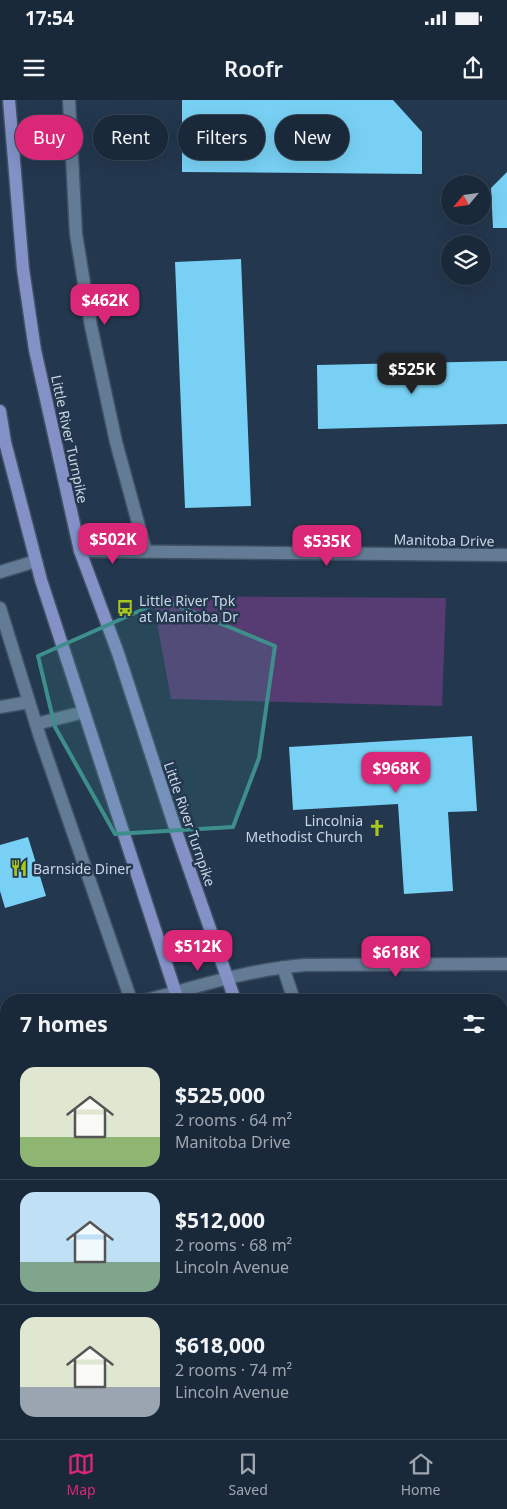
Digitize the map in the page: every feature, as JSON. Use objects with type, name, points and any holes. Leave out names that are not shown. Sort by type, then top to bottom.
[{"type":"main road","name":"Little River Turnpike","points":[[9,100],[23,268],[35,350],[80,551],[118,653],[178,838],[233,994]]},
{"type":"main road","points":[[0,411],[5,442],[36,561],[176,994]]},
{"type":"street","points":[[69,100],[76,234],[91,326],[116,442],[146,552]]},
{"type":"street","name":"Manitoba Drive","points":[[80,551],[507,555]]},
{"type":"street","points":[[0,572],[36,561]]},
{"type":"street","points":[[0,608],[36,724],[129,994]]},
{"type":"street","points":[[0,707],[29,702]]},
{"type":"street","points":[[36,724],[84,712]]},
{"type":"street","points":[[182,994],[228,977],[283,967],[306,965],[507,964]]},
{"type":"street","points":[[283,967],[292,994]]},
{"type":"highlighted area","points":[[164,600],[275,646],[259,758],[233,827],[115,834],[55,727],[38,656]]},
{"type":"shaded area","points":[[152,596],[446,598],[442,706],[171,699]]},
{"type":"building","points":[[182,100],[393,100],[422,132],[422,174],[182,172],[182,160],[265,160],[265,115],[182,115]]},
{"type":"building","points":[[507,172],[507,228],[493,228],[491,188]]},
{"type":"building","points":[[241,259],[251,506],[185,508],[175,262]]},
{"type":"building","points":[[507,361],[507,424],[318,429],[317,365]]},
{"type":"building","points":[[472,736],[477,811],[448,812],[453,891],[404,894],[398,804],[293,810],[289,747]]},
{"type":"building","name":"Barnside Diner","points":[[28,837],[46,896],[5,908],[0,891],[0,845]]},
{"type":"place","name":"Little River Tpk at Manitoba Dr","points":[[125,608]]},
{"type":"place","name":"Lincolnia Methodist Church","points":[[377,828]]},
{"type":"place","name":"Barnside Diner","points":[[19,868]]}]
